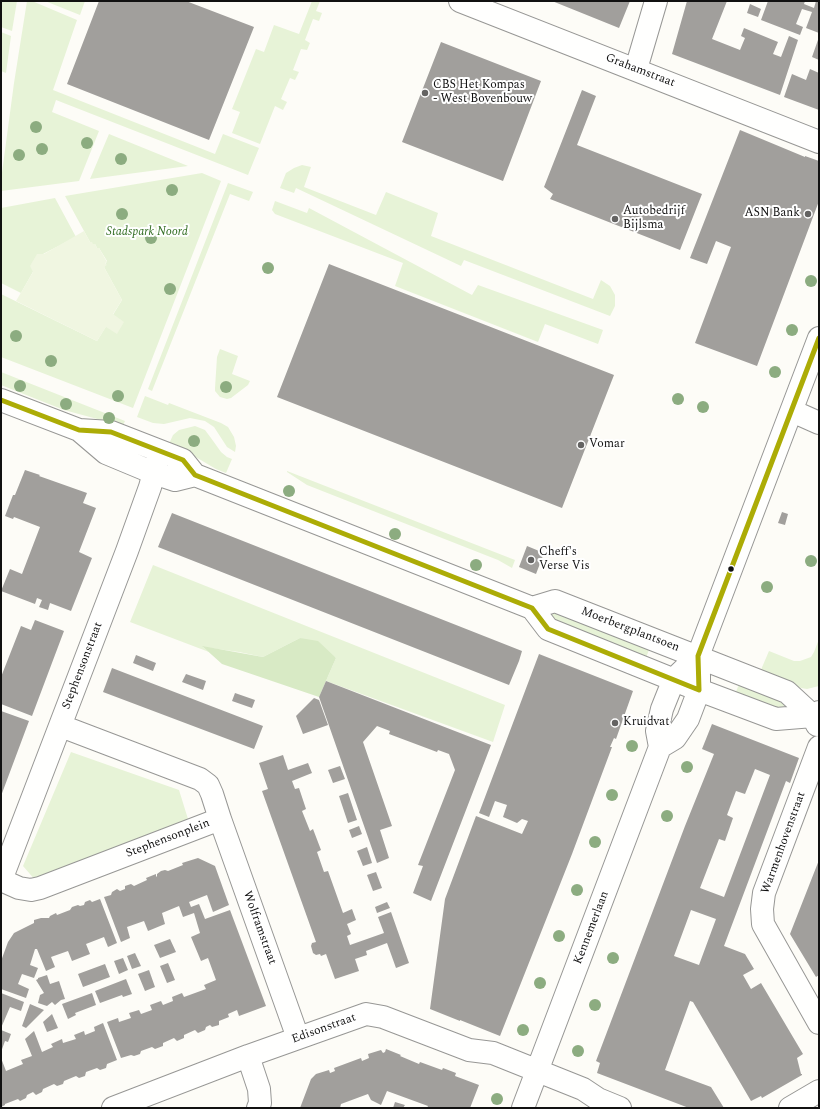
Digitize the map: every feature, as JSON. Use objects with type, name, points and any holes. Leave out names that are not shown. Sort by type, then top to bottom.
[{"type":"street","name":"Grahamstraat","points":[[460,1],[819,142]]},
{"type":"street","points":[[636,69],[656,1]]},
{"type":"street","name":"Kennemerlaan","points":[[660,747],[675,738],[688,719],[699,690],[698,656],[819,338]]},
{"type":"street","points":[[1,400],[79,430],[111,432],[183,460],[195,475],[532,608]]},
{"type":"street","points":[[792,410],[819,423]]},
{"type":"street","points":[[79,430],[106,453],[154,472],[175,480],[195,475]]},
{"type":"street","name":"Stephensonstraat","points":[[1,880],[61,726],[150,487],[160,451]]},
{"type":"street","name":"Moerbergplantsoen","points":[[555,601],[698,656],[787,692],[817,719],[776,719],[699,690],[548,629],[532,608],[555,601]]},
{"type":"street","name":"Kennemerlaan","points":[[524,1108],[660,747],[657,731],[662,709],[674,679],[698,656]]},
{"type":"street","name":"Stephensonplein","points":[[1,880],[19,888],[32,890],[40,888],[220,819],[208,785],[200,779],[61,726]]},
{"type":"street","name":"Warmenhovenstraat","points":[[819,747],[764,893],[762,908],[763,924],[819,1023]]},
{"type":"street","name":"Wolframstraat","points":[[220,819],[298,1038]]},
{"type":"street","name":"Edisonstraat","points":[[112,1108],[248,1056],[366,1014],[383,1017],[469,1050],[493,1053],[583,1089],[598,1099],[620,1108]]},
{"type":"street","points":[[248,1056],[258,1089],[260,1103],[258,1108]]},
{"type":"street","points":[[790,1108],[819,1091]]},
{"type":"green space","points":[[1,1],[17,1],[12,31],[1,27]]},
{"type":"green space","points":[[27,1],[32,1],[77,20],[53,90],[215,154],[223,134],[259,148],[248,175],[56,100],[52,112],[99,131],[79,181],[1,191],[1,180],[14,83]]},
{"type":"green space","points":[[45,1],[85,1],[80,15]]},
{"type":"green space","points":[[312,1],[320,1],[316,11],[322,13],[319,21],[313,19],[305,40],[310,43],[307,50],[301,49],[293,70],[299,72],[295,80],[290,78],[281,99],[287,102],[283,110],[275,106],[260,144],[232,133],[240,112],[232,109],[256,49],[264,52],[274,25],[299,34]]},
{"type":"green space","points":[[1,32],[11,36],[6,73],[1,71]]},
{"type":"green space","points":[[109,134],[188,166],[90,179]]},
{"type":"green space","points":[[302,165],[311,167],[304,187],[376,215],[386,192],[438,213],[431,236],[593,299],[601,280],[610,286],[615,295],[615,306],[610,316],[464,260],[461,266],[296,188],[294,193],[280,188],[286,173]]},
{"type":"green space","name":"Stadspark Noord","points":[[202,173],[221,181],[133,408],[1,357],[1,294],[97,341],[122,300],[104,267],[107,261],[99,248],[90,242],[65,196]]},
{"type":"green space","name":"Stadspark Noord","points":[[228,183],[253,192],[249,201],[230,194],[152,391],[148,389]]},
{"type":"green space","name":"Stadspark Noord","points":[[55,198],[76,237],[43,254],[21,293],[1,283],[1,208]]},
{"type":"green space","points":[[275,201],[307,213],[309,208],[472,295],[478,285],[603,330],[598,344],[545,324],[538,342],[395,286],[403,263],[275,214],[272,210]]},
{"type":"green space","points":[[84,231],[90,242],[99,248],[107,262],[105,263],[107,265],[104,267],[122,300],[113,314],[124,322],[117,334],[106,327],[97,341],[16,301],[33,272],[30,266],[37,254],[44,254]]},
{"type":"green space","points":[[220,349],[238,356],[232,374],[250,381],[248,385],[231,398],[227,399],[220,397],[215,391],[217,357]]},
{"type":"green space","points":[[1,372],[125,421],[122,428],[101,420],[64,410],[1,385]]},
{"type":"green space","points":[[145,396],[168,405],[169,403],[228,427],[234,437],[236,446],[235,452],[227,447],[214,427],[205,421],[190,418],[164,424],[153,423],[137,417]]},
{"type":"green space","points":[[195,426],[205,430],[221,452],[232,459],[226,473],[194,456],[168,446],[173,435],[179,430]]},
{"type":"green space","points":[[287,471],[515,560],[512,568],[498,560],[307,485]]},
{"type":"green space","points":[[153,565],[505,705],[493,742],[326,681],[336,658],[300,638],[263,657],[203,647],[209,652],[130,622]]},
{"type":"green space","points":[[553,610],[650,647],[646,658],[552,621],[548,613]]},
{"type":"green space","points":[[300,638],[318,641],[336,658],[319,697],[222,664],[202,646],[263,657]]},
{"type":"green space","points":[[819,639],[819,686],[807,689],[801,688],[760,672],[769,651],[794,661],[800,661],[811,657]]},
{"type":"green space","points":[[740,682],[781,699],[784,707],[779,710],[735,694]]},
{"type":"green space","points":[[71,752],[179,790],[188,819],[36,881],[23,866]]},
{"type":"building","points":[[99,1],[186,1],[254,27],[209,140],[67,84]]},
{"type":"building","points":[[552,1],[630,1],[619,28]]},
{"type":"building","points":[[687,1],[727,1],[712,39],[740,50],[745,38],[741,36],[744,28],[778,42],[773,54],[781,57],[789,36],[798,40],[780,95],[672,54]]},
{"type":"building","points":[[768,1],[805,1],[804,4],[814,8],[816,1],[819,2],[819,33],[806,28],[812,12],[802,9],[796,24],[803,27],[800,35],[761,20]]},
{"type":"building","points":[[750,4],[761,9],[758,17],[747,13]]},
{"type":"building","points":[[819,37],[819,60],[812,57]]},
{"type":"building","points":[[441,42],[541,81],[503,181],[402,142]]},
{"type":"building","points":[[810,69],[819,73],[819,110],[784,97],[792,74],[806,80]]},
{"type":"building","points":[[582,90],[596,96],[577,145],[702,194],[680,250],[550,199],[553,194],[544,187]]},
{"type":"building","points":[[740,130],[805,157],[819,161],[819,201],[757,366],[695,343],[731,247],[716,241],[707,264],[690,258]]},
{"type":"building","points":[[329,264],[614,375],[562,508],[277,397]]},
{"type":"building","points":[[25,470],[87,493],[83,503],[96,508],[79,552],[92,558],[71,611],[50,603],[48,610],[39,607],[42,600],[37,598],[35,604],[1,591],[10,569],[22,574],[40,527],[14,517],[13,519],[5,516]]},
{"type":"building","points":[[782,512],[788,514],[785,525],[778,523]]},
{"type":"building","points":[[172,513],[522,651],[509,685],[158,547]]},
{"type":"building","points":[[527,546],[544,553],[536,574],[519,567]]},
{"type":"building","points":[[35,620],[64,631],[32,716],[1,704],[1,677],[21,626],[31,630]]},
{"type":"building","points":[[539,654],[633,691],[616,739],[614,738],[610,747],[612,747],[572,854],[500,1036],[430,1009],[445,899],[476,816],[522,834],[528,821],[522,819],[517,823],[503,817],[507,805],[495,801],[489,817],[479,813]]},
{"type":"building","points":[[136,655],[156,663],[153,671],[133,663]]},
{"type":"building","points":[[112,668],[263,726],[254,749],[103,692]]},
{"type":"building","points":[[186,674],[206,681],[203,690],[182,682]]},
{"type":"building","points":[[326,681],[491,745],[431,901],[413,893],[423,866],[418,865],[455,770],[449,754],[438,750],[437,752],[389,734],[390,731],[377,726],[363,742],[392,826],[380,830],[389,858],[377,863],[319,697]]},
{"type":"building","points":[[235,693],[255,700],[252,708],[232,701]]},
{"type":"building","points":[[314,698],[319,700],[328,725],[303,734],[296,716]]},
{"type":"building","points":[[1,711],[29,721],[1,796]]},
{"type":"building","points":[[712,724],[799,758],[790,783],[786,781],[724,946],[745,954],[754,969],[743,975],[751,989],[761,983],[803,1054],[797,1058],[802,1075],[762,1098],[761,1096],[751,1101],[693,1002],[690,1001],[665,1070],[711,1087],[724,1108],[689,1108],[597,1073],[600,1063],[596,1061],[685,826],[714,754],[702,749]],"holes":[[[755,769],[770,775],[724,897],[700,888],[719,839],[725,841],[733,818],[727,815],[736,791],[745,794]],[[691,910],[716,919],[699,965],[674,956]]]},
{"type":"building","points":[[283,755],[288,770],[308,763],[312,773],[292,781],[295,789],[299,788],[306,809],[302,811],[310,831],[313,829],[321,850],[317,852],[324,872],[328,871],[343,913],[352,909],[356,920],[347,924],[351,934],[347,936],[350,945],[384,933],[378,917],[391,912],[409,963],[396,968],[387,943],[366,951],[367,955],[355,959],[359,971],[335,979],[326,954],[321,956],[320,954],[316,955],[313,953],[311,946],[312,943],[316,942],[262,791],[268,789],[259,763]]},
{"type":"building","points":[[340,766],[345,779],[333,783],[328,770]]},
{"type":"building","points":[[348,793],[357,820],[348,823],[339,796]]},
{"type":"building","points":[[359,826],[362,834],[352,838],[349,830]]},
{"type":"building","points":[[367,847],[372,863],[363,866],[357,851]]},
{"type":"building","points":[[198,858],[215,866],[229,905],[213,912],[207,895],[189,902],[191,907],[199,904],[205,919],[230,910],[266,1006],[239,1016],[237,1010],[228,1014],[229,1017],[219,1021],[219,1025],[212,1027],[210,1025],[206,1027],[205,1030],[198,1033],[195,1030],[184,1035],[184,1038],[177,1041],[174,1038],[163,1043],[163,1046],[155,1049],[152,1047],[141,1051],[140,1054],[121,1058],[107,1022],[118,1018],[119,1022],[131,1018],[129,1013],[139,1010],[141,1014],[152,1010],[150,1005],[161,1001],[163,1005],[173,1001],[172,997],[182,993],[184,997],[206,989],[204,985],[216,980],[208,958],[201,961],[191,937],[200,933],[194,913],[183,917],[179,906],[162,913],[165,924],[148,931],[144,921],[127,927],[130,938],[121,942],[104,897],[111,895],[112,892],[117,889],[120,891],[125,889],[125,886],[131,884],[134,886],[147,880],[146,878],[156,874],[156,877],[161,871],[168,871],[183,865],[182,863]]},
{"type":"building","points":[[819,860],[819,975],[816,977],[790,934]]},
{"type":"building","points":[[376,872],[382,888],[373,891],[367,875]]},
{"type":"building","points":[[100,899],[117,943],[108,947],[104,937],[86,944],[90,954],[72,961],[68,951],[51,957],[55,967],[46,971],[37,949],[35,949],[30,965],[38,968],[34,978],[22,974],[18,984],[29,989],[26,998],[1,989],[1,961],[8,942],[14,933],[34,923],[34,920],[49,918],[56,913],[57,915],[70,910],[72,907],[84,905],[85,902],[90,900],[92,902]]},
{"type":"building","points":[[387,902],[390,908],[377,913],[375,907]]},
{"type":"building","points":[[170,939],[176,952],[160,958],[154,945]]},
{"type":"building","points":[[135,953],[141,966],[132,969],[127,956]]},
{"type":"building","points":[[123,958],[128,970],[119,974],[114,961]]},
{"type":"building","points":[[168,963],[175,980],[167,983],[160,966]]},
{"type":"building","points":[[105,964],[110,977],[83,987],[78,974]]},
{"type":"building","points":[[149,970],[155,987],[145,991],[138,974]]},
{"type":"building","points":[[47,975],[50,984],[59,981],[65,999],[61,1000],[55,1005],[52,1002],[47,1006],[38,1003],[40,995],[44,993],[36,980]]},
{"type":"building","points":[[126,979],[132,994],[123,997],[122,995],[100,1003],[95,991]]},
{"type":"building","points":[[1,993],[24,1002],[21,1011],[10,1007],[1,1028]]},
{"type":"building","points":[[92,993],[96,1005],[75,1013],[76,1015],[68,1019],[62,1004]]},
{"type":"building","points":[[30,1004],[44,1010],[26,1028],[22,1026]]},
{"type":"building","points":[[52,1014],[58,1028],[47,1032],[43,1022]]},
{"type":"building","points":[[103,1023],[117,1060],[107,1064],[106,1068],[100,1070],[97,1068],[86,1072],[85,1076],[79,1078],[76,1076],[57,1086],[54,1084],[43,1089],[42,1092],[36,1095],[33,1092],[20,1101],[18,1099],[1,1107],[1,1058],[6,1071],[23,1064],[21,1060],[32,1056],[25,1039],[34,1031],[42,1052],[53,1047],[51,1044],[62,1039],[63,1043],[76,1039],[74,1035],[84,1031],[85,1035],[95,1031],[94,1027]]},
{"type":"building","points":[[1,1030],[11,1034],[8,1042],[5,1041],[1,1052]]},
{"type":"building","points":[[386,1049],[419,1064],[420,1062],[442,1070],[443,1068],[456,1073],[455,1076],[479,1085],[470,1108],[427,1108],[428,1106],[387,1091],[381,1105],[371,1100],[368,1094],[341,1104],[340,1108],[300,1108],[311,1079],[316,1074],[329,1070],[330,1073],[335,1071],[334,1068],[361,1058],[362,1061],[369,1058],[368,1054],[381,1050],[383,1053]]},
{"type":"building","points":[[395,1102],[405,1105],[403,1108],[393,1108]]},
{"type":"transit line","points":[[1,400],[79,430],[111,432],[183,460],[195,475],[532,608],[548,629],[699,690],[698,656],[819,338]]},
{"type":"place","name":"CBS Het Kompas - West Bovenbouw","points":[[425,93]]},
{"type":"place","name":"ASN Bank","points":[[808,214]]},
{"type":"place","name":"Autobedrijf Bijlsma","points":[[615,219]]},
{"type":"place","name":"Vomar","points":[[581,445]]},
{"type":"place","name":"Cheff's Verse Vis","points":[[531,560]]},
{"type":"place","name":"Kruidvat","points":[[615,723]]}]
